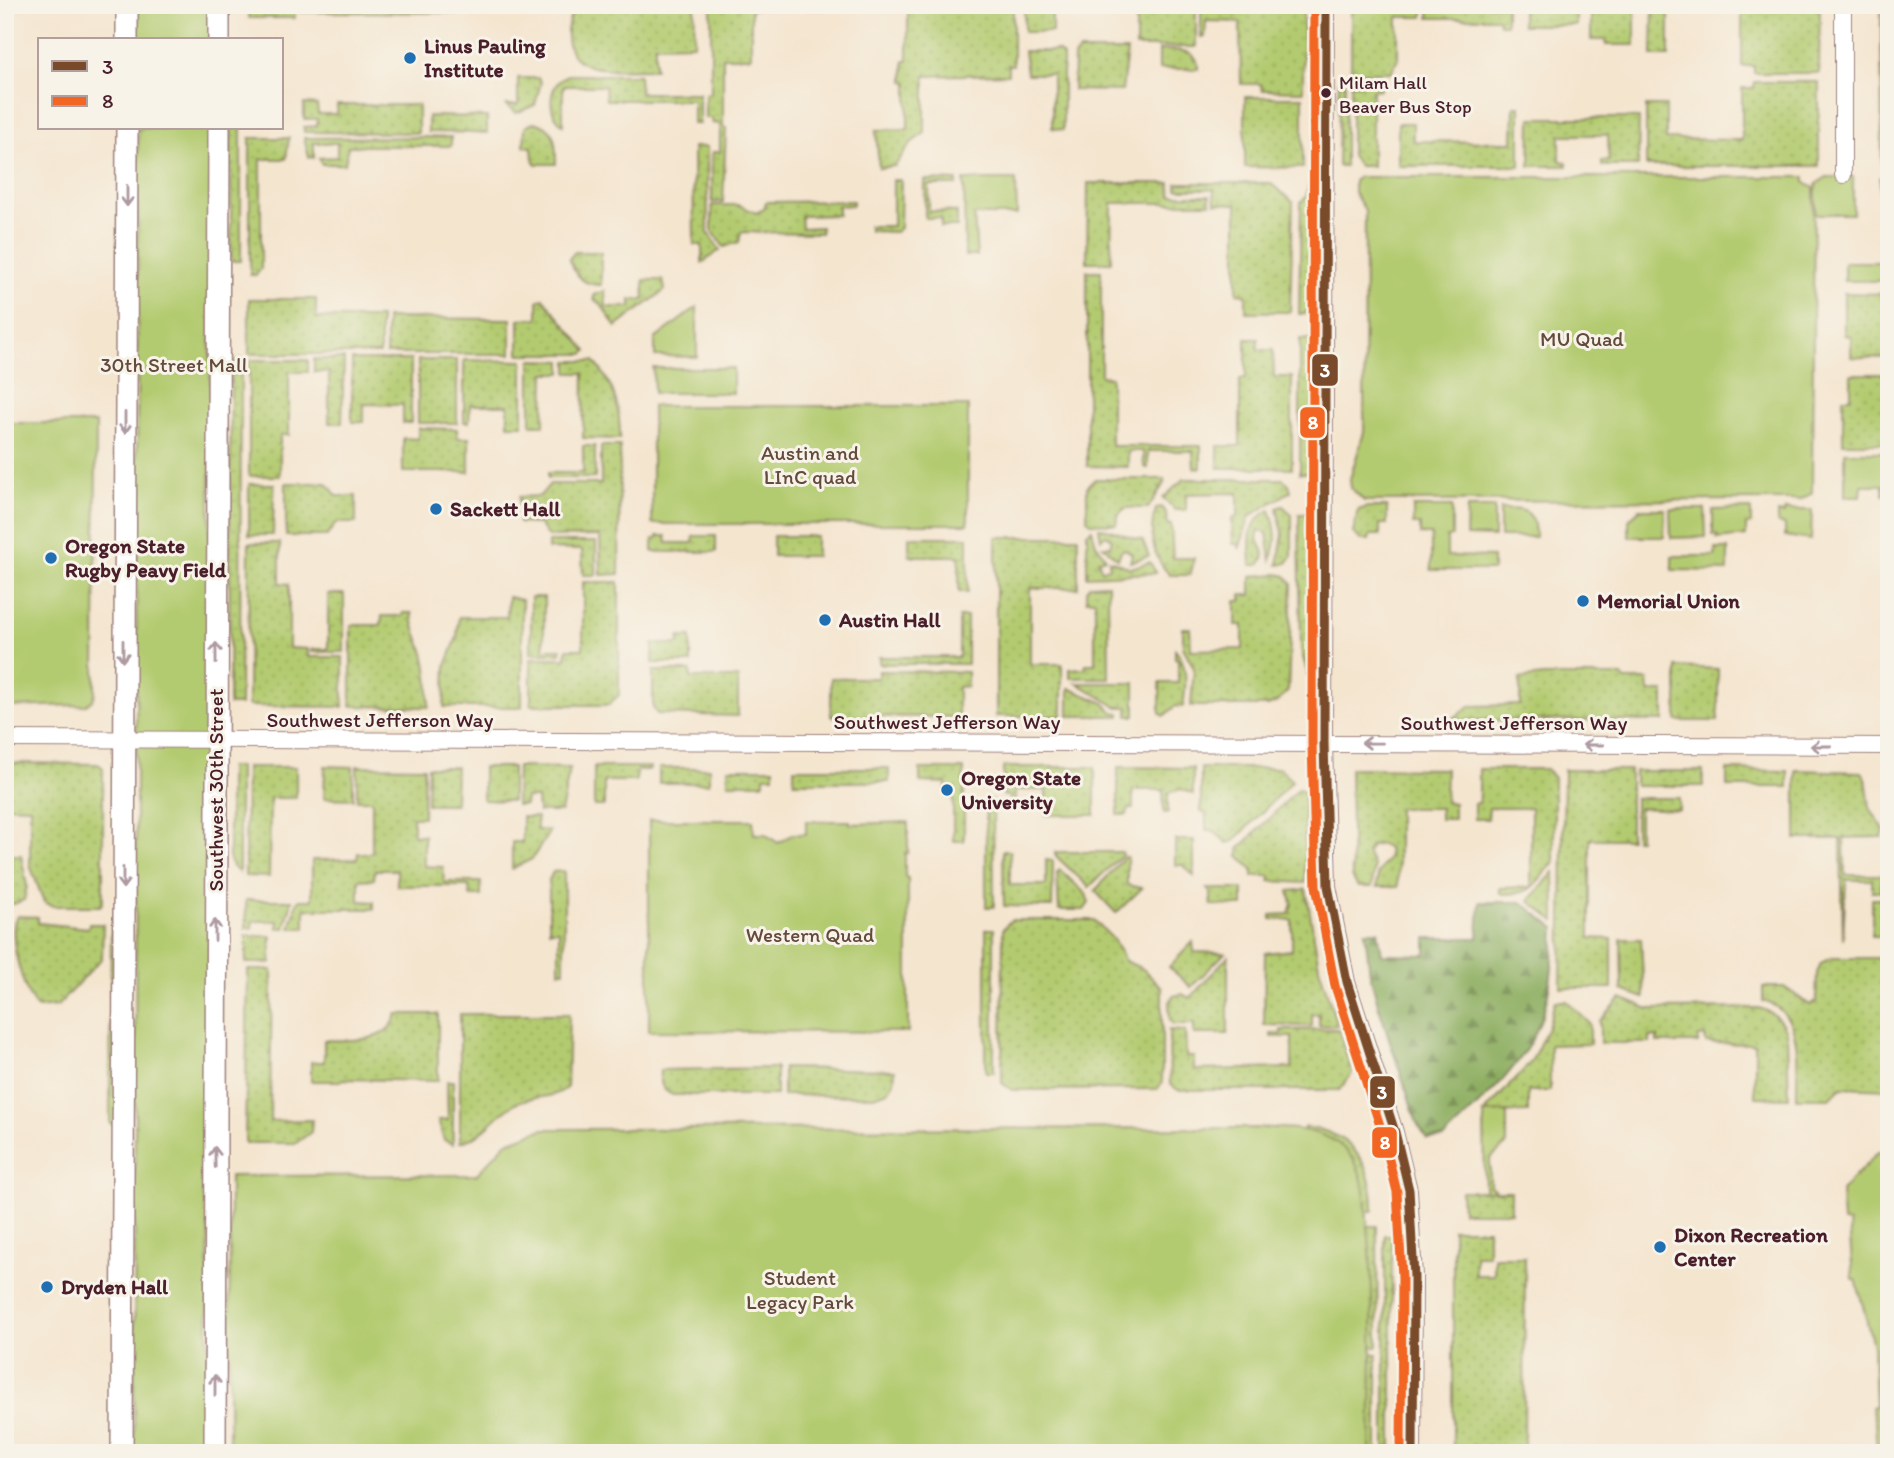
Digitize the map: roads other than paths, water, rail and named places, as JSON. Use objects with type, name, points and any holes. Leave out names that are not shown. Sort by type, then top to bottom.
[{"type":"street","points":[[127,5],[127,38]]},
{"type":"street","points":[[219,5],[219,38]]},
{"type":"street","points":[[1326,5],[1324,743],[1328,886],[1346,982],[1395,1132],[1409,1190],[1414,1278],[1413,1453]]},
{"type":"street","points":[[1843,5],[1843,175]]},
{"type":"street","points":[[122,1453],[127,130]]},
{"type":"street","name":"Southwest 30th Street","points":[[215,1453],[219,130]]},
{"type":"street","name":"Southwest Jefferson Way","points":[[5,739],[1889,746]]},
{"type":"place","name":"Linus Pauling Institute","points":[[410,58]]},
{"type":"place","name":"Milam Hall Beaver Bus Stop","points":[[1326,93]]},
{"type":"place","name":"Sackett Hall","points":[[436,509]]},
{"type":"place","name":"Oregon State Rugby Peavy Field","points":[[51,558]]},
{"type":"place","name":"Memorial Union","points":[[1583,601]]},
{"type":"place","name":"Austin Hall","points":[[825,620]]},
{"type":"place","name":"Oregon State University","points":[[947,790]]},
{"type":"place","name":"Dixon Recreation Center","points":[[1660,1247]]},
{"type":"place","name":"Dryden Hall","points":[[47,1287]]},
{"type":"park label","name":"MU Quad","points":[[1582,339]]},
{"type":"park label","name":"30th Street Mall","points":[[174,365]]},
{"type":"park label","name":"Austin and LInC quad","points":[[810,465]]},
{"type":"park label","name":"Western Quad","points":[[810,935]]},
{"type":"park label","name":"Student Legacy Park","points":[[800,1290]]}]
